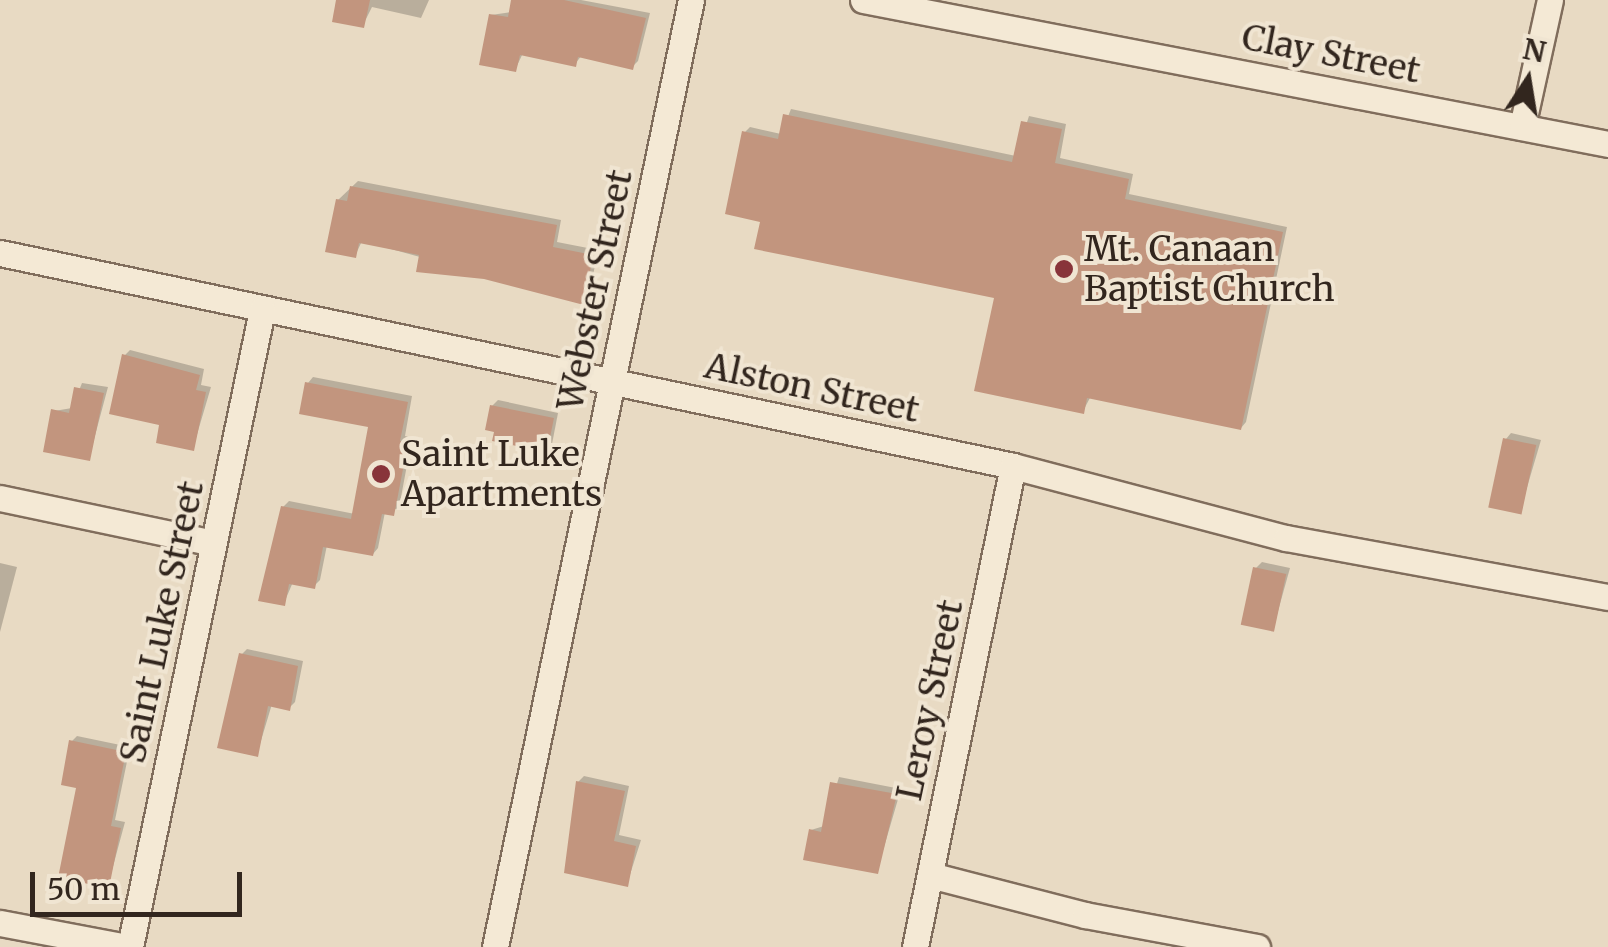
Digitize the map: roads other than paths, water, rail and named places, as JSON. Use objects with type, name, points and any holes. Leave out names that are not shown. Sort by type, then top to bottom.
[{"type":"street","name":"Webster Street","points":[[495,947],[691,0]]},
{"type":"street","name":"Clay Street","points":[[863,0],[1608,144]]},
{"type":"street","points":[[1522,127],[1550,0]]},
{"type":"street","name":"Alston Street","points":[[0,253],[1013,466],[1286,538],[1608,598]]},
{"type":"street","name":"Saint Luke Street","points":[[129,947],[262,310]]},
{"type":"street","name":"Leroy Street","points":[[915,947],[1013,466]]},
{"type":"street","points":[[0,498],[214,543]]},
{"type":"street","points":[[930,875],[1085,915],[1257,947]]},
{"type":"street","points":[[0,923],[129,947]]},
{"type":"place","name":"Mt. Canaan Baptist Church","points":[[1064,269]]},
{"type":"place","name":"Saint Luke Apartments","points":[[381,474]]}]
